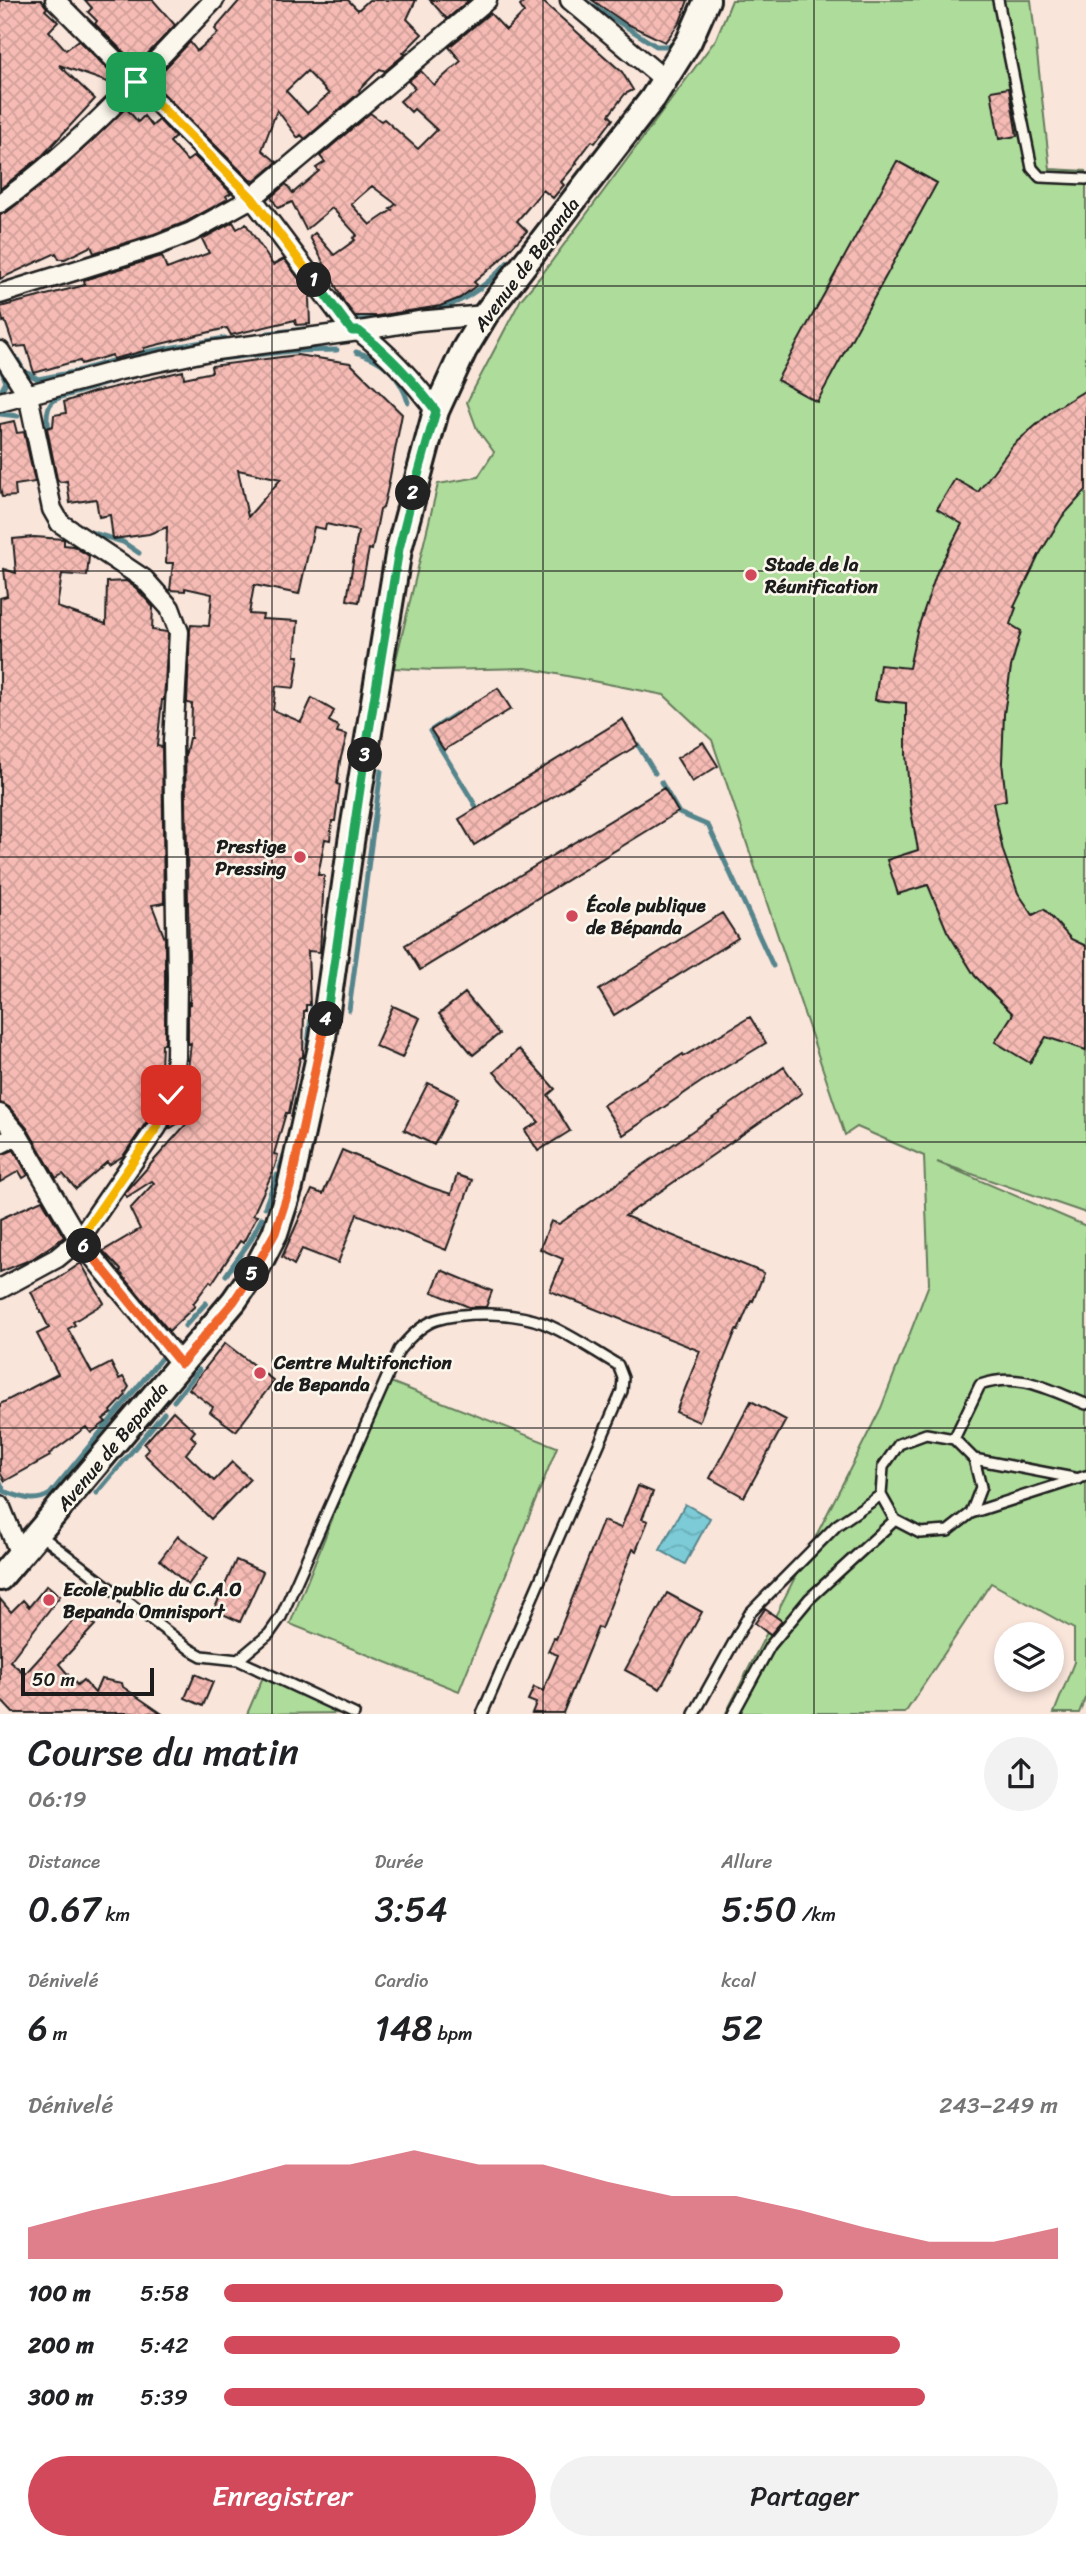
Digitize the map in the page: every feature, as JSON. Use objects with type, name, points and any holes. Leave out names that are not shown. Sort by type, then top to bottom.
[{"type":"main road","name":"Avenue de Bepanda","points":[[0,1578],[234,1301],[258,1266],[275,1233],[290,1187],[323,1038],[351,842],[399,549],[436,411],[464,350],[485,315],[665,80],[689,41],[707,0]]},
{"type":"street","points":[[55,0],[252,198],[356,331],[379,346],[415,382],[436,411]]},
{"type":"street","points":[[0,203],[34,179],[70,147],[214,0]]},
{"type":"street","points":[[0,294],[158,245],[191,232],[252,198],[487,0]]},
{"type":"street","points":[[570,0],[665,80]]},
{"type":"street","points":[[0,402],[120,370],[209,351],[418,321],[485,315]]},
{"type":"street","points":[[0,351],[28,395],[52,509],[60,523],[144,579],[170,608],[179,632],[173,742],[176,1057],[171,1095],[157,1127],[79,1240],[57,1258],[0,1289]]},
{"type":"street","points":[[0,1114],[18,1135],[79,1240],[181,1364]]},
{"type":"street","points":[[0,1144],[18,1135]]},
{"type":"street","points":[[0,1505],[20,1555]]},
{"type":"lane","points":[[998,0],[1032,168],[1040,177],[1086,179]]},
{"type":"lane","points":[[238,1660],[269,1634],[281,1617],[398,1350],[412,1334],[434,1320],[459,1315],[525,1317],[544,1323],[618,1365],[623,1378],[622,1391],[482,1713]]},
{"type":"lane","points":[[954,1439],[981,1385],[998,1379],[1022,1380],[1086,1404]]},
{"type":"lane","points":[[971,1513],[981,1487],[974,1459],[954,1439],[926,1434],[899,1444],[883,1467],[881,1495],[895,1520],[920,1533],[948,1531],[971,1513],[1083,1477]]},
{"type":"lane","points":[[974,1459],[1083,1477]]},
{"type":"lane","points":[[694,1713],[750,1613],[836,1525],[881,1495]]},
{"type":"lane","points":[[733,1713],[771,1646],[809,1599],[895,1520]]},
{"type":"lane","points":[[39,1534],[191,1650],[202,1656],[238,1660],[354,1713]]},
{"type":"green space","name":"Stade de la Réunification","points":[[732,0],[1031,0],[1050,169],[1086,171],[1086,1213],[937,1162],[1086,1226],[1086,1696],[1079,1713],[1054,1713],[1074,1662],[1074,1629],[991,1583],[905,1713],[726,1713],[881,1408],[929,1284],[924,1156],[857,1127],[845,1135],[712,740],[664,695],[526,668],[394,668],[438,484],[478,477],[494,452],[477,429],[467,402],[521,299],[716,39]]},
{"type":"green space","points":[[388,1381],[557,1447],[459,1691],[290,1624]]},
{"type":"green space","points":[[266,1670],[361,1713],[247,1714]]},
{"type":"water","points":[[685,1504],[710,1518],[685,1564],[660,1550]]},
{"type":"building","points":[[0,0],[41,0],[47,8],[45,10],[58,22],[49,31],[66,50],[79,40],[119,81],[116,85],[59,65],[95,99],[43,155],[0,189]]},
{"type":"building","points":[[85,0],[153,0],[175,25],[137,65],[95,24],[97,21],[88,12],[92,8]]},
{"type":"building","points":[[240,0],[348,0],[358,10],[369,0],[416,0],[407,19],[422,34],[403,53],[405,54],[385,71],[380,69],[360,92],[305,139],[301,135],[298,138],[277,110],[262,150],[277,162],[255,181],[250,180],[152,82],[190,42],[197,51],[218,33],[215,29]],"holes":[[[307,71],[329,94],[307,113],[286,91]]]},
{"type":"building","points":[[430,0],[469,0],[447,19]]},
{"type":"building","points":[[526,0],[541,0],[622,72],[633,90],[625,94],[609,115],[613,119],[576,162],[561,182],[564,185],[553,198],[543,190],[517,221],[527,231],[499,261],[474,282],[477,285],[460,298],[440,306],[377,316],[355,316],[344,302],[310,237],[315,233],[334,255],[355,240],[353,238],[357,235],[332,208],[306,230],[292,202],[278,208],[271,197],[286,184],[293,193],[319,171],[316,168],[325,162],[320,156],[370,113],[381,121],[384,119],[418,149],[437,130],[414,109],[411,112],[400,101],[415,88],[408,81],[421,71],[434,85],[461,61],[449,47],[490,13],[506,30],[524,12],[520,6]],"holes":[[[372,186],[396,204],[390,209],[392,210],[370,225],[351,204]]]},
{"type":"building","points":[[592,0],[688,0],[680,22],[665,42],[627,24]]},
{"type":"building","points":[[1009,88],[1017,136],[999,139],[991,91]]},
{"type":"building","points":[[126,108],[138,122],[144,116],[152,126],[159,120],[175,137],[170,142],[187,161],[194,156],[231,193],[226,196],[228,199],[186,222],[154,234],[94,253],[91,246],[65,259],[59,259],[56,253],[0,279],[0,214],[7,212],[65,166]]},
{"type":"building","points":[[897,161],[937,183],[817,402],[777,380]]},
{"type":"building","points":[[233,222],[237,229],[246,224],[273,265],[284,259],[311,295],[310,324],[296,325],[295,320],[231,335],[227,328],[144,348],[144,351],[113,359],[112,355],[34,373],[26,346],[14,347],[5,321],[3,322],[0,307],[85,285],[84,280],[162,256],[167,269],[209,253],[202,239]]},
{"type":"building","points":[[297,355],[350,363],[402,414],[388,487],[372,550],[369,549],[359,602],[347,600],[358,531],[326,524],[325,529],[314,527],[299,594],[254,585],[249,614],[263,615],[262,619],[298,621],[295,656],[299,656],[294,688],[276,686],[273,710],[301,722],[312,698],[334,711],[329,721],[339,727],[337,732],[347,735],[340,761],[335,821],[332,821],[330,840],[325,839],[318,875],[324,875],[320,952],[308,951],[310,1005],[306,1005],[304,1011],[303,1057],[300,1058],[289,1113],[286,1113],[274,1154],[278,1155],[275,1167],[253,1215],[257,1216],[243,1243],[240,1241],[212,1283],[210,1281],[193,1304],[195,1306],[169,1331],[103,1251],[140,1229],[130,1209],[154,1183],[152,1181],[127,1197],[124,1194],[197,1112],[169,1129],[182,1097],[191,1043],[188,1044],[188,1001],[190,1005],[185,751],[191,738],[192,704],[187,703],[190,630],[191,625],[209,626],[212,594],[185,588],[185,591],[170,590],[173,563],[166,563],[167,527],[149,534],[113,539],[110,515],[99,517],[96,499],[70,503],[67,481],[60,482],[57,479],[47,428],[53,426],[54,415],[66,413],[64,402],[94,392],[183,371],[184,378],[212,372],[211,366]],"holes":[[[238,470],[281,479],[248,517]]]},
{"type":"building","points":[[1086,390],[1086,490],[1062,517],[1039,555],[1014,607],[1016,608],[1010,624],[1021,631],[1011,667],[1004,714],[1002,762],[1006,800],[993,803],[1003,851],[1018,893],[1033,915],[1044,909],[1071,939],[1086,946],[1086,1050],[1046,1037],[1030,1063],[995,1042],[1013,1014],[975,976],[947,931],[928,885],[898,894],[887,860],[918,850],[906,755],[906,703],[875,700],[880,665],[909,668],[917,631],[937,572],[962,524],[937,509],[955,479],[978,492],[1013,445],[1055,409]]},
{"type":"building","points":[[14,421],[17,433],[24,432],[35,482],[15,485],[16,496],[2,497],[0,424]]},
{"type":"building","points":[[13,539],[64,539],[64,545],[73,546],[89,556],[87,576],[62,574],[57,607],[106,624],[107,582],[126,581],[153,607],[152,630],[168,634],[164,700],[157,746],[162,747],[164,903],[152,905],[165,939],[165,1044],[162,1044],[160,1092],[147,1121],[123,1156],[109,1165],[107,1162],[76,1189],[63,1174],[56,1178],[27,1128],[9,1107],[0,1103],[0,598],[7,596],[4,569],[16,573]]},
{"type":"building","points":[[498,688],[511,709],[444,750],[431,730]]},
{"type":"building","points":[[623,719],[638,745],[474,845],[459,819]]},
{"type":"building","points":[[703,742],[718,766],[692,782],[677,758]]},
{"type":"building","points":[[664,788],[678,812],[420,970],[405,945]]},
{"type":"building","points":[[722,913],[738,938],[614,1015],[599,990]]},
{"type":"building","points":[[465,993],[499,1034],[473,1055],[439,1014]]},
{"type":"building","points":[[393,1006],[420,1018],[402,1058],[375,1046]]},
{"type":"building","points":[[750,1017],[766,1043],[701,1082],[623,1135],[603,1105],[683,1054],[684,1056]]},
{"type":"building","points":[[519,1049],[555,1089],[548,1095],[570,1131],[538,1151],[525,1130],[539,1122],[494,1072]]},
{"type":"building","points":[[784,1067],[802,1093],[625,1216],[764,1273],[753,1301],[751,1300],[738,1331],[736,1330],[699,1422],[676,1412],[700,1351],[550,1291],[563,1259],[540,1249],[551,1221],[559,1224]]},
{"type":"building","points":[[428,1083],[458,1098],[434,1145],[404,1130]]},
{"type":"building","points":[[14,1150],[28,1175],[23,1178],[19,1171],[0,1182],[0,1155]]},
{"type":"building","points":[[342,1150],[451,1194],[457,1175],[472,1180],[446,1250],[357,1214],[338,1263],[302,1249],[294,1265],[282,1257],[312,1190],[323,1194]]},
{"type":"building","points":[[42,1200],[64,1237],[32,1259],[0,1272],[0,1219]]},
{"type":"building","points":[[81,1263],[104,1303],[73,1322],[75,1325],[68,1329],[92,1373],[111,1363],[119,1379],[123,1377],[129,1387],[112,1413],[103,1419],[106,1422],[91,1433],[86,1427],[49,1454],[50,1456],[5,1481],[0,1473],[0,1404],[58,1374],[37,1334],[49,1328],[31,1292],[56,1280]]},
{"type":"building","points":[[441,1270],[492,1291],[486,1307],[469,1307],[432,1292]]},
{"type":"building","points":[[225,1343],[274,1381],[236,1431],[210,1412],[213,1407],[189,1389]]},
{"type":"building","points":[[751,1401],[786,1420],[744,1497],[710,1478]]},
{"type":"building","points":[[173,1411],[195,1431],[191,1436],[196,1441],[186,1454],[214,1481],[232,1462],[250,1479],[211,1519],[144,1454],[149,1449],[144,1444]]},
{"type":"building","points":[[638,1486],[653,1492],[642,1519],[648,1521],[636,1551],[633,1549],[601,1629],[598,1627],[563,1713],[532,1713],[536,1703],[528,1700],[534,1687],[543,1691],[558,1655],[548,1651],[554,1638],[556,1639],[603,1521],[621,1528]]},
{"type":"building","points":[[178,1536],[208,1557],[188,1585],[160,1560]]},
{"type":"building","points":[[236,1560],[263,1572],[240,1622],[214,1610]]},
{"type":"building","points":[[47,1585],[60,1596],[10,1661],[25,1674],[80,1613],[95,1625],[59,1664],[77,1685],[83,1680],[95,1693],[101,1679],[122,1683],[123,1687],[161,1713],[13,1713],[0,1699],[0,1599],[11,1612],[23,1600],[29,1607]]},
{"type":"building","points":[[667,1593],[702,1612],[660,1689],[625,1670]]},
{"type":"building","points":[[765,1609],[782,1621],[770,1635],[755,1623]]},
{"type":"building","points":[[195,1674],[213,1682],[203,1706],[185,1698]]},
{"type":"waterway","points":[[584,0],[656,46],[669,46],[676,42]]},
{"type":"waterway","points":[[426,312],[471,295],[508,262]]},
{"type":"waterway","points":[[354,317],[359,320],[381,319]]},
{"type":"waterway","points":[[268,333],[304,329]]},
{"type":"waterway","points":[[78,371],[135,354],[225,338]]},
{"type":"waterway","points":[[212,360],[291,351],[337,350]]},
{"type":"waterway","points":[[356,352],[374,359],[389,370],[405,392],[408,402]]},
{"type":"waterway","points":[[16,357],[24,371],[38,379],[74,372]]},
{"type":"waterway","points":[[0,366],[6,382],[0,393]]},
{"type":"waterway","points":[[127,378],[142,374]]},
{"type":"waterway","points":[[75,393],[114,381]]},
{"type":"waterway","points":[[47,419],[51,404],[72,394]]},
{"type":"waterway","points":[[0,414],[18,416]]},
{"type":"waterway","points":[[48,422],[51,464]]},
{"type":"waterway","points":[[83,530],[123,542],[139,553]]},
{"type":"waterway","points":[[456,714],[430,731],[477,808]]},
{"type":"waterway","points":[[638,745],[655,773]]},
{"type":"waterway","points":[[349,1010],[381,771]]},
{"type":"waterway","points":[[661,782],[679,813],[707,825]]},
{"type":"waterway","points":[[709,827],[773,966]]},
{"type":"waterway","points":[[308,1045],[312,1008]]},
{"type":"waterway","points":[[280,1168],[284,1155]]},
{"type":"waterway","points":[[265,1207],[277,1175]]},
{"type":"waterway","points":[[226,1275],[250,1241],[262,1218]]},
{"type":"waterway","points":[[185,1326],[206,1303]]},
{"type":"waterway","points":[[0,1482],[4,1491],[21,1497],[38,1499],[50,1494],[162,1357]]},
{"type":"waterway","points":[[174,1401],[199,1370]]},
{"type":"waterway","points":[[97,1493],[164,1413]]},
{"type":"place","name":"Stade de la Réunification","points":[[751,575]]},
{"type":"place","name":"Prestige Pressing","points":[[300,857]]},
{"type":"place","name":"École publique de Bépanda","points":[[572,916]]},
{"type":"place","name":"Centre Multifonction de Bepanda","points":[[260,1373]]},
{"type":"place","name":"Ecole public du C.A.O Bepanda Omnisport","points":[[49,1600]]},
{"type":"route","points":[[136,82],[252,198],[352,331],[359,331],[379,346],[415,382],[436,411],[399,549],[351,842],[323,1038],[290,1187],[275,1233],[258,1266],[234,1301],[181,1364],[79,1240],[157,1127],[171,1095]]}]
